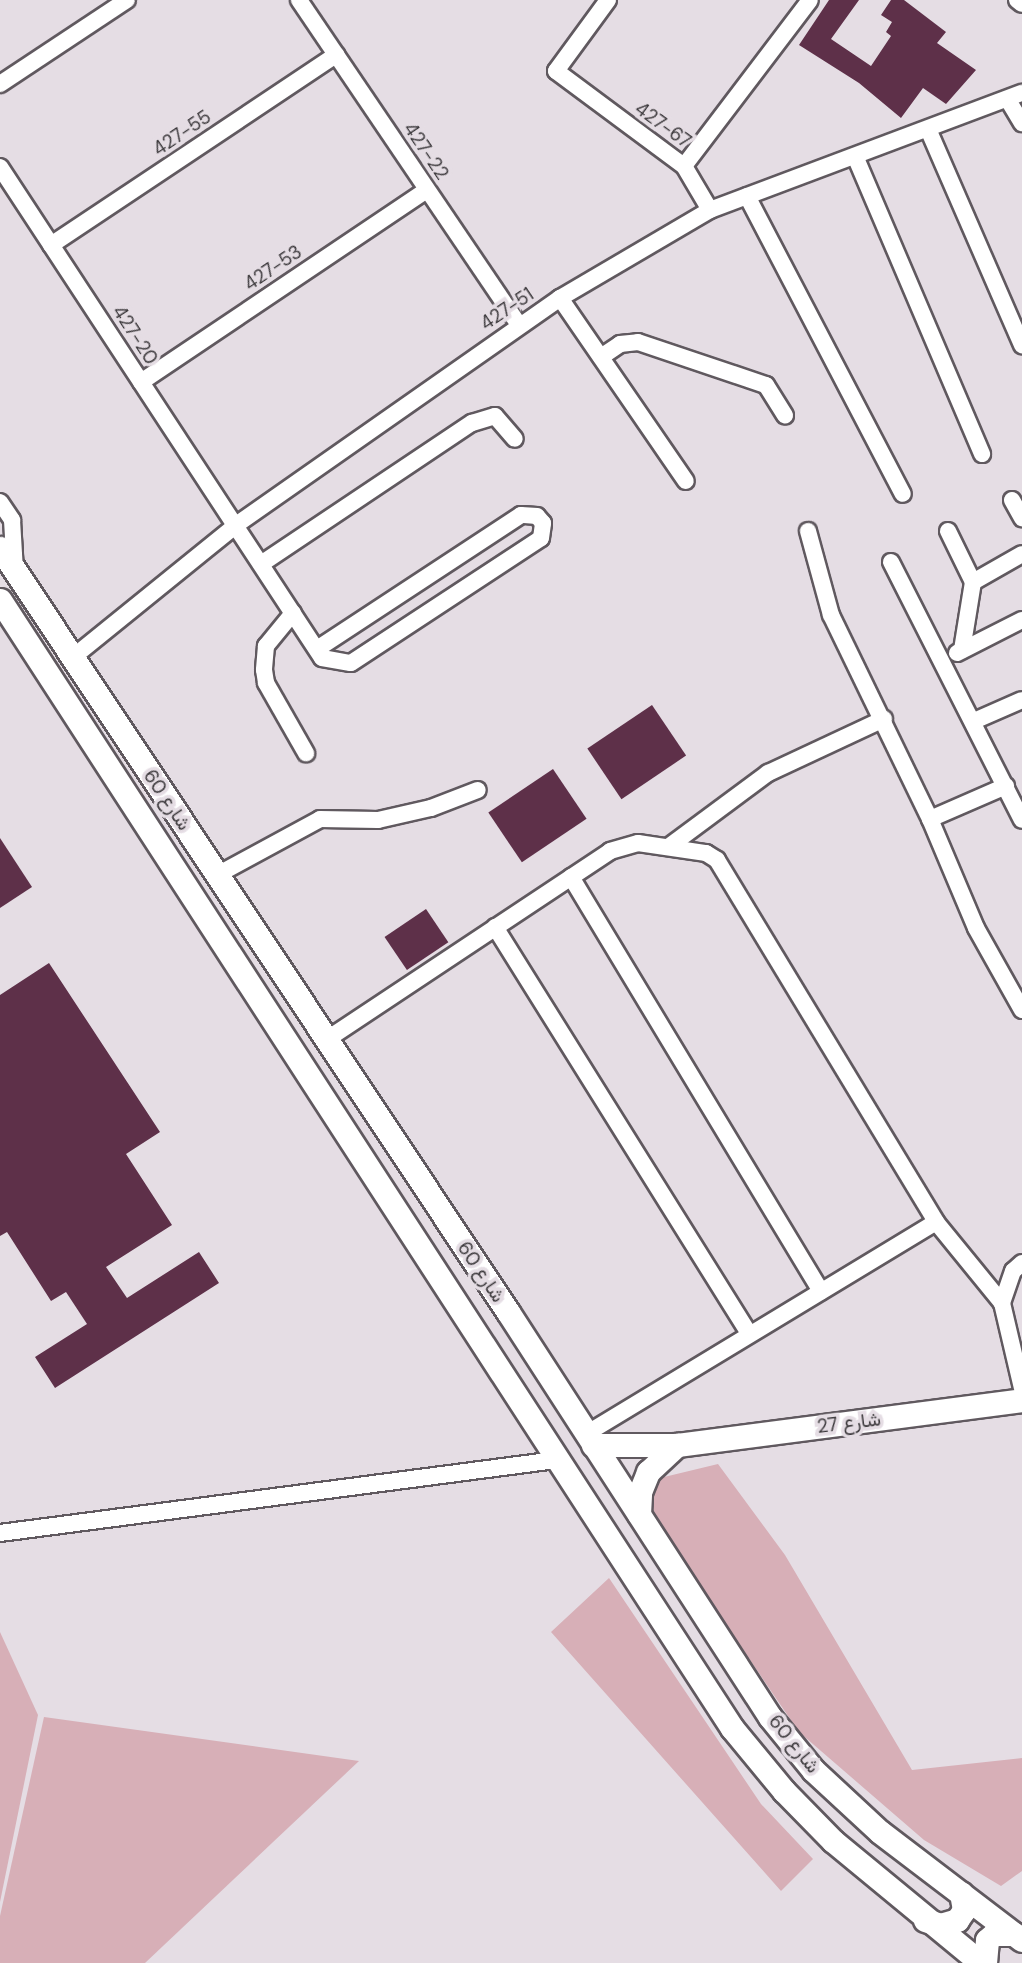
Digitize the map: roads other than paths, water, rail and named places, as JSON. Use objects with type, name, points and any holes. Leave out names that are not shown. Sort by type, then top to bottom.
[{"type":"street","points":[[0,84],[127,0]]},
{"type":"street","name":"427-22","points":[[299,0],[519,325]]},
{"type":"street","name":"427-67","points":[[608,0],[556,71],[684,166],[810,0]]},
{"type":"street","points":[[1017,0],[1022,4]]},
{"type":"street","name":"427-55","points":[[51,245],[336,55]]},
{"type":"street","points":[[1015,96],[1022,123]]},
{"type":"street","name":"427-51","points":[[72,658],[236,525],[560,298],[710,210],[1015,96]]},
{"type":"street","points":[[928,129],[1022,345]]},
{"type":"street","points":[[855,156],[982,454]]},
{"type":"street","points":[[684,166],[710,210]]},
{"type":"street","name":"427-20","points":[[0,167],[317,649]]},
{"type":"street","name":"427-53","points":[[141,382],[427,190]]},
{"type":"street","points":[[747,196],[903,494]]},
{"type":"street","points":[[560,298],[686,481]]},
{"type":"street","points":[[601,357],[620,344],[638,342],[765,386],[785,416]]},
{"type":"street","points":[[261,564],[471,422],[495,416],[515,439]]},
{"type":"street","points":[[1012,500],[1022,518]]},
{"type":"street","points":[[0,502],[12,520],[15,571]]},
{"type":"street","points":[[521,515],[537,516],[543,523],[541,538],[351,663],[331,662],[317,649],[521,515]]},
{"type":"street","points":[[808,531],[831,615],[884,719],[976,928],[1022,1010]]},
{"type":"street","points":[[948,531],[973,582],[962,650]]},
{"type":"street","name":"شارع 60","points":[[0,548],[590,1439],[770,1717],[813,1770],[880,1832],[1018,1937]]},
{"type":"street","points":[[973,582],[1022,554]]},
{"type":"street","points":[[891,562],[1022,820]]},
{"type":"street","name":"شارع 60","points":[[0,600],[732,1728],[784,1791],[833,1841],[925,1920],[983,1963]]},
{"type":"street","points":[[293,613],[267,646],[264,670],[266,683],[306,753]]},
{"type":"street","points":[[942,660],[1022,620]]},
{"type":"street","points":[[974,721],[1022,700]]},
{"type":"street","points":[[671,845],[768,773],[884,719]]},
{"type":"street","points":[[930,819],[1006,786]]},
{"type":"street","points":[[217,875],[320,819],[378,820],[431,808],[478,790]]},
{"type":"street","points":[[326,1040],[570,877],[625,845],[671,845],[695,849],[717,860],[936,1223],[1002,1303],[1022,1388]]},
{"type":"street","points":[[570,877],[821,1292]]},
{"type":"street","points":[[495,927],[749,1334]]},
{"type":"street","points":[[590,1439],[749,1334],[936,1223]]},
{"type":"street","points":[[1002,1303],[1013,1271],[1022,1262]]},
{"type":"street","name":"شارع 27","points":[[590,1439],[677,1446],[1022,1400]]},
{"type":"street","points":[[639,1514],[640,1492],[648,1472],[677,1446]]},
{"type":"street","points":[[0,1533],[556,1460]]},
{"type":"street","points":[[925,1920],[940,1925],[957,1920],[964,1910],[961,1893]]},
{"type":"street","points":[[983,1963],[987,1940],[994,1934],[1018,1937]]}]
